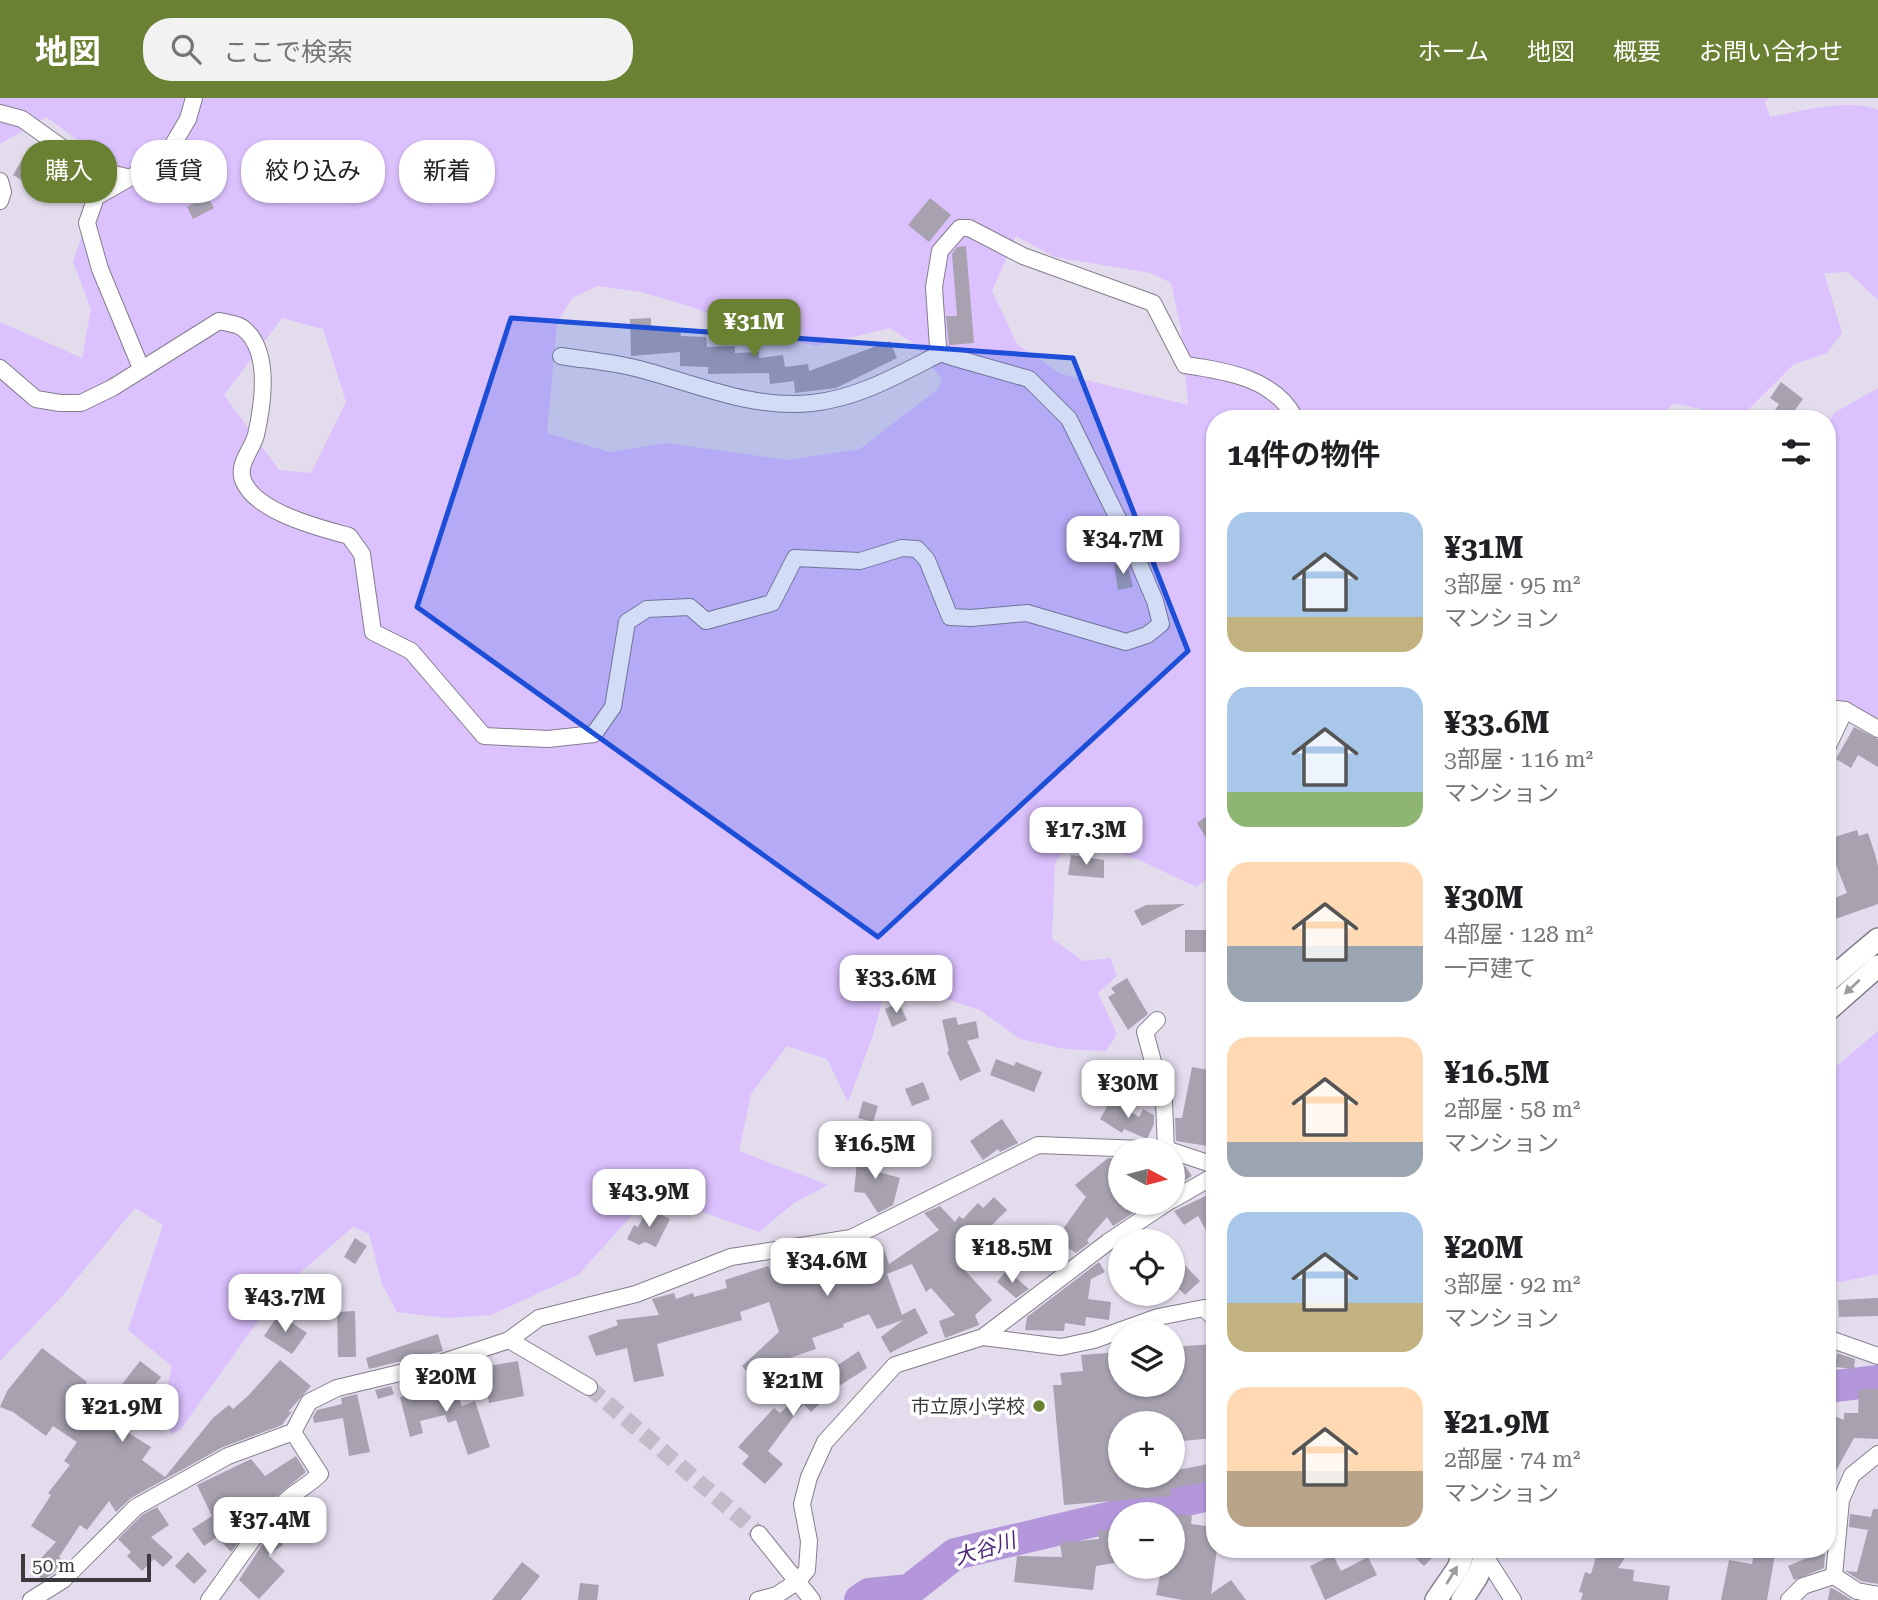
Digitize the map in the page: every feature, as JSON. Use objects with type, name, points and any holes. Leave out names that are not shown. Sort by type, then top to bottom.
[{"type":"street","points":[[141,368],[100,270],[87,223],[96,197],[127,177],[165,158],[188,119],[194,98]]},
{"type":"street","points":[[0,113],[22,118],[92,169],[127,177]]},
{"type":"street","points":[[0,181],[3,192],[0,201]]},
{"type":"street","points":[[941,353],[934,287],[940,251],[960,228],[969,228],[1023,256],[1153,303],[1185,365],[1236,373],[1278,395],[1289,410]]},
{"type":"street","points":[[0,368],[36,399],[60,404],[81,403],[112,388],[219,321],[243,327],[258,346],[262,388],[255,438],[242,465],[243,481],[260,500],[301,523],[349,536],[362,554],[373,632],[411,651],[484,736],[548,739],[594,734],[613,708],[627,622],[647,609],[690,607],[706,621],[772,603],[795,558],[860,561],[902,548],[917,549],[927,560],[950,617],[971,618],[1027,612],[1126,642],[1147,635],[1161,624],[1155,601],[1132,547],[1069,419],[1029,379],[941,353],[882,383],[846,397],[812,403],[769,404],[632,368],[561,356]]},
{"type":"street","points":[[1836,709],[1845,710],[1878,729]]},
{"type":"street","points":[[1836,729],[1845,710]]},
{"type":"street","points":[[1836,974],[1878,939]]},
{"type":"street","points":[[1836,1003],[1878,966]]},
{"type":"street","points":[[1157,1020],[1145,1032],[1164,1102],[1168,1138]]},
{"type":"street","points":[[31,1600],[63,1580],[136,1507],[228,1456],[293,1432],[309,1402],[337,1388],[437,1364],[509,1339],[539,1318],[636,1294],[730,1257],[851,1238],[1038,1145],[1108,1148]]},
{"type":"street","points":[[1185,1155],[1206,1162]]},
{"type":"street","points":[[1185,1193],[1206,1181]]},
{"type":"street","points":[[758,1600],[777,1595],[798,1581],[807,1570],[809,1560],[802,1504],[809,1478],[825,1442],[895,1365],[983,1337],[1108,1242],[1148,1215]]},
{"type":"street","points":[[983,1337],[1061,1348],[1094,1340],[1158,1317],[1203,1308],[1206,1311]]},
{"type":"street","points":[[509,1339],[589,1387]]},
{"type":"street","points":[[1836,1341],[1878,1356]]},
{"type":"street","points":[[209,1600],[274,1515],[290,1497],[320,1474],[293,1432]]},
{"type":"street","points":[[1836,1551],[1840,1500],[1852,1475],[1878,1454]]},
{"type":"street","points":[[759,1534],[812,1600]]},
{"type":"street","points":[[1436,1600],[1458,1568],[1471,1558]]},
{"type":"street","points":[[1462,1600],[1477,1577],[1480,1558]]},
{"type":"street","points":[[1486,1558],[1513,1600]]},
{"type":"street","points":[[1834,1576],[1835,1558]]},
{"type":"street","points":[[1834,1576],[1857,1591],[1878,1595]]},
{"type":"street","points":[[1789,1600],[1803,1586],[1834,1576]]},
{"type":"highlighted area","points":[[511,318],[1073,358],[1188,651],[878,937],[417,607]]},
{"type":"shaded area","points":[[0,98],[1769,98],[1765,102],[1770,117],[1810,109],[1854,105],[1878,110],[1878,300],[1848,272],[1824,273],[1842,333],[1827,353],[1794,364],[1748,410],[1705,410],[1674,403],[1667,410],[1206,410],[1206,880],[1196,887],[1144,862],[1074,837],[1055,863],[1052,939],[1083,961],[1110,958],[1117,976],[1098,993],[1117,1034],[1106,1051],[1065,1049],[1020,1039],[980,1010],[933,995],[885,992],[872,1038],[848,1102],[827,1059],[787,1046],[751,1094],[739,1151],[828,1185],[794,1203],[759,1232],[651,1194],[578,1275],[491,1315],[448,1318],[397,1312],[382,1284],[369,1234],[353,1227],[280,1290],[181,1429],[172,1434],[161,1413],[172,1366],[128,1330],[163,1225],[135,1208],[64,1294],[0,1361],[0,322],[82,358],[91,309],[73,262],[93,203],[117,203],[117,140],[78,140],[46,117],[0,144]],"holes":[[[1016,236],[1055,257],[1151,273],[1171,283],[1181,329],[1188,405],[1061,374],[1017,344],[992,291]],[[597,286],[641,292],[689,306],[749,330],[816,346],[890,328],[916,345],[942,380],[939,388],[860,449],[788,460],[666,443],[609,452],[547,433],[557,323],[572,298]],[[282,318],[323,329],[346,402],[311,473],[279,470],[224,395]]]},
{"type":"shaded area","points":[[1878,388],[1878,718],[1836,698],[1836,412]]},
{"type":"shaded area","points":[[1878,1031],[1878,1274],[1841,1282],[1836,1281],[1836,1066]]},
{"type":"building","points":[[21,161],[21,180],[13,175]]},
{"type":"building","points":[[930,198],[951,215],[929,242],[908,225]]},
{"type":"building","points":[[194,203],[211,203],[214,208],[193,219],[187,207]]},
{"type":"building","points":[[966,246],[974,343],[949,345],[946,316],[957,316],[952,254],[957,247]]},
{"type":"building","points":[[651,318],[651,327],[680,331],[681,336],[706,337],[707,347],[735,346],[735,353],[759,352],[759,358],[783,355],[785,367],[808,364],[809,371],[890,341],[897,358],[836,388],[795,393],[794,381],[770,384],[769,373],[708,374],[708,367],[680,366],[680,352],[631,356],[630,319]]},
{"type":"building","points":[[1781,382],[1803,399],[1795,410],[1775,410],[1779,404],[1770,398]]},
{"type":"building","points":[[1127,562],[1133,587],[1118,590],[1114,565]]},
{"type":"building","points":[[1854,727],[1878,739],[1878,767],[1858,755],[1851,768],[1836,759]]},
{"type":"building","points":[[1206,817],[1206,838],[1197,823]]},
{"type":"building","points":[[1857,830],[1859,836],[1868,833],[1878,866],[1878,904],[1836,919],[1836,897],[1847,893],[1836,865],[1836,836]]},
{"type":"building","points":[[1071,855],[1104,860],[1104,878],[1068,875]]},
{"type":"building","points":[[1185,904],[1142,926],[1134,911],[1146,905]]},
{"type":"building","points":[[1185,930],[1206,930],[1206,952],[1185,952]]},
{"type":"building","points":[[1127,978],[1148,1014],[1128,1030],[1108,997],[1115,993],[1111,988]]},
{"type":"building","points":[[899,1003],[907,1020],[892,1027],[885,1009]]},
{"type":"building","points":[[956,1017],[958,1025],[976,1021],[979,1038],[967,1041],[981,1071],[960,1081],[947,1052],[949,1051],[942,1020]]},
{"type":"building","points":[[996,1059],[1014,1066],[1016,1062],[1042,1072],[1034,1092],[990,1075]]},
{"type":"building","points":[[1192,1067],[1206,1070],[1206,1146],[1185,1142],[1185,1138],[1176,1138],[1175,1118],[1182,1118]]},
{"type":"building","points":[[923,1082],[930,1099],[912,1106],[905,1089]]},
{"type":"building","points":[[1111,1100],[1139,1117],[1143,1109],[1154,1115],[1154,1124],[1147,1138],[1145,1138],[1124,1129],[1122,1133],[1100,1119]]},
{"type":"building","points":[[863,1101],[878,1106],[873,1122],[858,1118]]},
{"type":"building","points":[[1002,1119],[1018,1143],[1000,1152],[998,1149],[983,1160],[970,1141]]},
{"type":"building","points":[[878,1143],[872,1170],[900,1178],[893,1205],[878,1213],[865,1193],[854,1192],[858,1153]]},
{"type":"building","points":[[1108,1158],[1108,1215],[1130,1215],[1113,1226],[1107,1217],[1087,1240],[1089,1243],[1076,1253],[1055,1240],[1086,1197],[1075,1185]]},
{"type":"building","points":[[1185,1166],[1192,1176],[1185,1180]]},
{"type":"building","points":[[1206,1196],[1206,1230],[1198,1216],[1184,1225],[1177,1215],[1185,1215],[1185,1206]]},
{"type":"building","points":[[994,1197],[1007,1210],[992,1225],[1030,1247],[1017,1270],[977,1246],[962,1267],[992,1300],[975,1315],[979,1325],[945,1338],[939,1321],[955,1315],[931,1288],[926,1292],[912,1264],[887,1274],[902,1315],[915,1308],[928,1333],[890,1353],[881,1337],[903,1320],[877,1329],[869,1314],[843,1324],[844,1327],[812,1338],[816,1349],[778,1362],[786,1371],[758,1397],[748,1385],[754,1380],[742,1366],[779,1332],[769,1302],[740,1312],[742,1320],[657,1344],[664,1376],[634,1382],[627,1348],[596,1356],[588,1336],[618,1325],[616,1320],[659,1315],[652,1299],[674,1293],[676,1299],[693,1293],[694,1297],[727,1288],[725,1280],[768,1266],[770,1270],[779,1266],[784,1280],[818,1268],[814,1256],[845,1250],[847,1258],[882,1244],[889,1264],[939,1230],[924,1213],[940,1206],[955,1222],[959,1216],[963,1219],[978,1203],[983,1208]]},
{"type":"building","points":[[648,1208],[670,1219],[656,1247],[645,1242],[639,1245],[627,1239],[634,1225],[638,1227]]},
{"type":"building","points":[[355,1238],[367,1246],[355,1264],[344,1257]]},
{"type":"building","points":[[1099,1262],[1105,1272],[1091,1279],[1088,1299],[1108,1302],[1108,1306],[1111,1306],[1109,1320],[1086,1317],[1085,1326],[1065,1323],[1064,1331],[1025,1330],[1027,1317]]},
{"type":"building","points":[[1185,1265],[1200,1281],[1185,1295]]},
{"type":"building","points":[[1007,1270],[1029,1289],[1016,1298],[997,1282]]},
{"type":"building","points":[[1878,1298],[1878,1316],[1839,1317],[1838,1300]]},
{"type":"building","points":[[355,1311],[356,1357],[338,1357],[337,1312]]},
{"type":"building","points":[[279,1314],[307,1333],[292,1354],[264,1336]]},
{"type":"building","points":[[438,1334],[443,1351],[369,1369],[366,1358]]},
{"type":"building","points":[[1206,1345],[1206,1439],[1185,1441],[1185,1411],[1108,1411],[1108,1488],[1175,1488],[1170,1489],[1171,1496],[1064,1505],[1053,1385],[1062,1385],[1060,1373],[1083,1371],[1081,1355],[1108,1353],[1108,1397],[1185,1397],[1185,1346]]},
{"type":"building","points":[[42,1348],[87,1382],[83,1389],[89,1393],[80,1406],[108,1426],[111,1422],[151,1447],[142,1460],[165,1477],[213,1418],[229,1405],[233,1409],[280,1360],[311,1386],[288,1412],[292,1411],[282,1425],[223,1447],[131,1498],[116,1512],[109,1501],[87,1530],[80,1525],[59,1557],[63,1561],[54,1573],[43,1580],[31,1569],[56,1542],[31,1526],[51,1495],[48,1493],[70,1465],[64,1461],[77,1442],[53,1426],[46,1436],[13,1412],[0,1407],[7,1391]]},
{"type":"building","points":[[859,1351],[867,1368],[836,1388],[811,1412],[803,1404],[768,1451],[783,1464],[765,1484],[742,1464],[749,1456],[738,1447],[774,1408],[780,1413],[818,1378]]},
{"type":"building","points":[[1837,1353],[1855,1359],[1854,1369],[1836,1367]]},
{"type":"building","points":[[140,1361],[161,1377],[140,1404],[119,1388]]},
{"type":"building","points":[[518,1361],[524,1396],[489,1403],[483,1367]]},
{"type":"building","points":[[450,1378],[462,1406],[475,1401],[490,1447],[468,1455],[456,1420],[448,1423],[445,1415],[420,1421],[423,1433],[410,1437],[400,1397],[434,1388],[433,1386]]},
{"type":"building","points":[[391,1386],[394,1394],[378,1399],[375,1390]]},
{"type":"building","points":[[1859,1389],[1878,1389],[1878,1439],[1854,1438],[1836,1471],[1836,1417],[1844,1420],[1844,1413],[1858,1413]]},
{"type":"building","points":[[357,1394],[370,1452],[349,1456],[343,1418],[314,1423],[313,1417],[317,1410],[342,1404],[341,1398]]},
{"type":"building","points":[[296,1456],[306,1472],[272,1500],[231,1552],[217,1537],[204,1546],[192,1529],[212,1516],[197,1485],[251,1459],[265,1476]]},
{"type":"building","points":[[1206,1465],[1206,1482],[1185,1486],[1185,1469]]},
{"type":"building","points":[[299,1504],[308,1515],[279,1539],[283,1545],[268,1555],[285,1571],[259,1599],[239,1580],[266,1539]]},
{"type":"building","points":[[157,1507],[169,1525],[151,1537],[173,1557],[163,1567],[154,1559],[142,1571],[127,1556],[131,1552],[118,1539],[142,1515]]},
{"type":"building","points":[[1873,1509],[1878,1509],[1878,1584],[1861,1581],[1845,1571],[1857,1572],[1868,1530],[1849,1527],[1850,1514],[1871,1517]]},
{"type":"building","points":[[1185,1515],[1192,1516],[1191,1524],[1206,1526],[1206,1558],[1216,1558],[1211,1594],[1231,1580],[1246,1600],[1182,1600],[1156,1595],[1159,1579],[1185,1579]]},
{"type":"building","points":[[1108,1530],[1108,1564],[1096,1566],[1093,1590],[1014,1582],[1017,1556],[1062,1557],[1060,1543],[1099,1539],[1098,1531]]},
{"type":"building","points":[[188,1552],[207,1571],[194,1584],[175,1566]]},
{"type":"building","points":[[1327,1558],[1334,1558],[1341,1571],[1368,1558],[1377,1575],[1325,1600],[1310,1566]]},
{"type":"building","points":[[1416,1558],[1432,1558],[1424,1566]]},
{"type":"building","points":[[1595,1558],[1625,1558],[1618,1568],[1634,1570],[1633,1581],[1670,1586],[1668,1600],[1581,1600],[1583,1593],[1579,1592],[1585,1572],[1591,1574]]},
{"type":"building","points":[[1753,1558],[1774,1558],[1767,1600],[1721,1600],[1729,1560],[1752,1564]]},
{"type":"building","points":[[1807,1558],[1825,1558],[1824,1568],[1794,1580],[1788,1566]]},
{"type":"building","points":[[522,1562],[540,1576],[521,1600],[492,1600]]},
{"type":"building","points":[[580,1583],[599,1585],[597,1600],[578,1600]]},
{"type":"building","points":[[1832,1588],[1852,1600],[1828,1600]]},
{"type":"waterway","name":"大谷川","points":[[1836,1386],[1878,1381]]},
{"type":"waterway","name":"大谷川","points":[[1178,1502],[1206,1496]]},
{"type":"waterway","name":"大谷川","points":[[860,1600],[869,1594],[909,1590],[955,1554],[1108,1518]]},
{"type":"tunnel","points":[[589,1387],[759,1534]]},
{"type":"place","name":"市立原小学校","points":[[1039,1406]]}]
